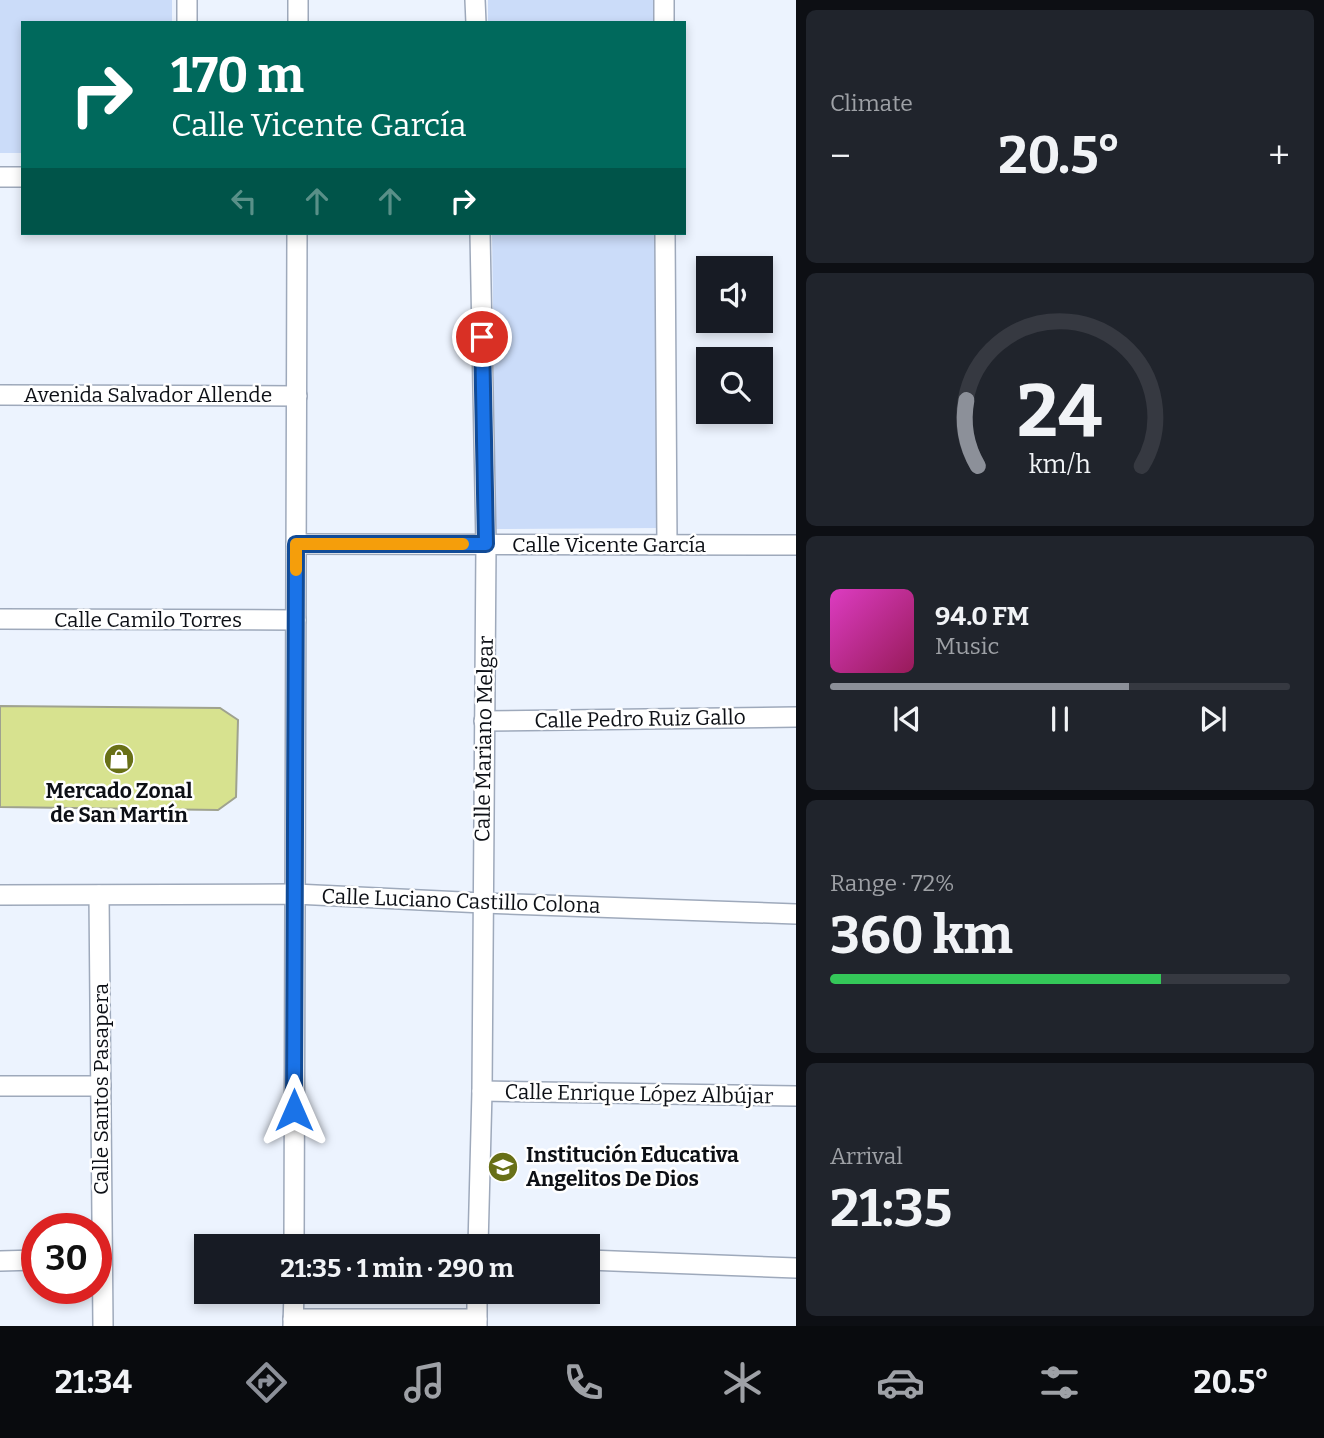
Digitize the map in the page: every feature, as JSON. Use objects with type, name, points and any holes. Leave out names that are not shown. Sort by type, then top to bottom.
[{"type":"street","points":[[187,0],[187,21]]},
{"type":"street","points":[[298,0],[298,21]]},
{"type":"street","points":[[475,0],[475,21]]},
{"type":"street","points":[[664,0],[664,21]]},
{"type":"street","points":[[0,177],[21,177]]},
{"type":"street","points":[[294,1234],[297,235]]},
{"type":"street","name":"Calle Mariano Melgar","points":[[478,1234],[486,544],[480,235]]},
{"type":"street","points":[[665,235],[667,545]]},
{"type":"street","name":"Avenida Salvador Allende","points":[[0,395],[297,396]]},
{"type":"street","name":"Calle Vicente García","points":[[296,544],[796,545]]},
{"type":"street","name":"Calle Camilo Torres","points":[[0,620],[296,620]]},
{"type":"street","name":"Calle Pedro Ruiz Gallo","points":[[484,721],[796,717]]},
{"type":"street","name":"Calle Luciano Castillo Colona","points":[[0,895],[295,894],[796,914]]},
{"type":"street","name":"Calle Santos Pasapera","points":[[99,895],[100,1213]]},
{"type":"street","points":[[0,1086],[101,1086]]},
{"type":"street","name":"Calle Enrique López Albújar","points":[[482,1091],[796,1096]]},
{"type":"street","points":[[0,1261],[21,1260]]},
{"type":"street","points":[[600,1260],[796,1268]]},
{"type":"street","name":"Calle Santos Pasapera","points":[[102,1304],[103,1326]]},
{"type":"street","points":[[293,1304],[293,1322],[477,1323],[477,1304]]},
{"type":"shaded area","points":[[0,0],[172,0],[172,21],[21,21],[21,153],[0,153]]},
{"type":"shaded area","points":[[488,0],[657,0],[658,21],[488,21]]},
{"type":"shaded area","points":[[492,235],[659,235],[661,528],[496,529]]},
{"type":"building","name":"Mercado Zonal de San Martín","points":[[0,706],[220,708],[238,720],[236,797],[218,810],[0,807]]},
{"type":"slow traffic","points":[[296,570],[296,544],[463,544]]},
{"type":"place","name":"Mercado Zonal de San Martín","points":[[119,759]]},
{"type":"place","name":"Institución Educativa Angelitos De Dios","points":[[503,1167]]},
{"type":"route","points":[[294,1110],[296,544],[486,544],[482,337]]}]
